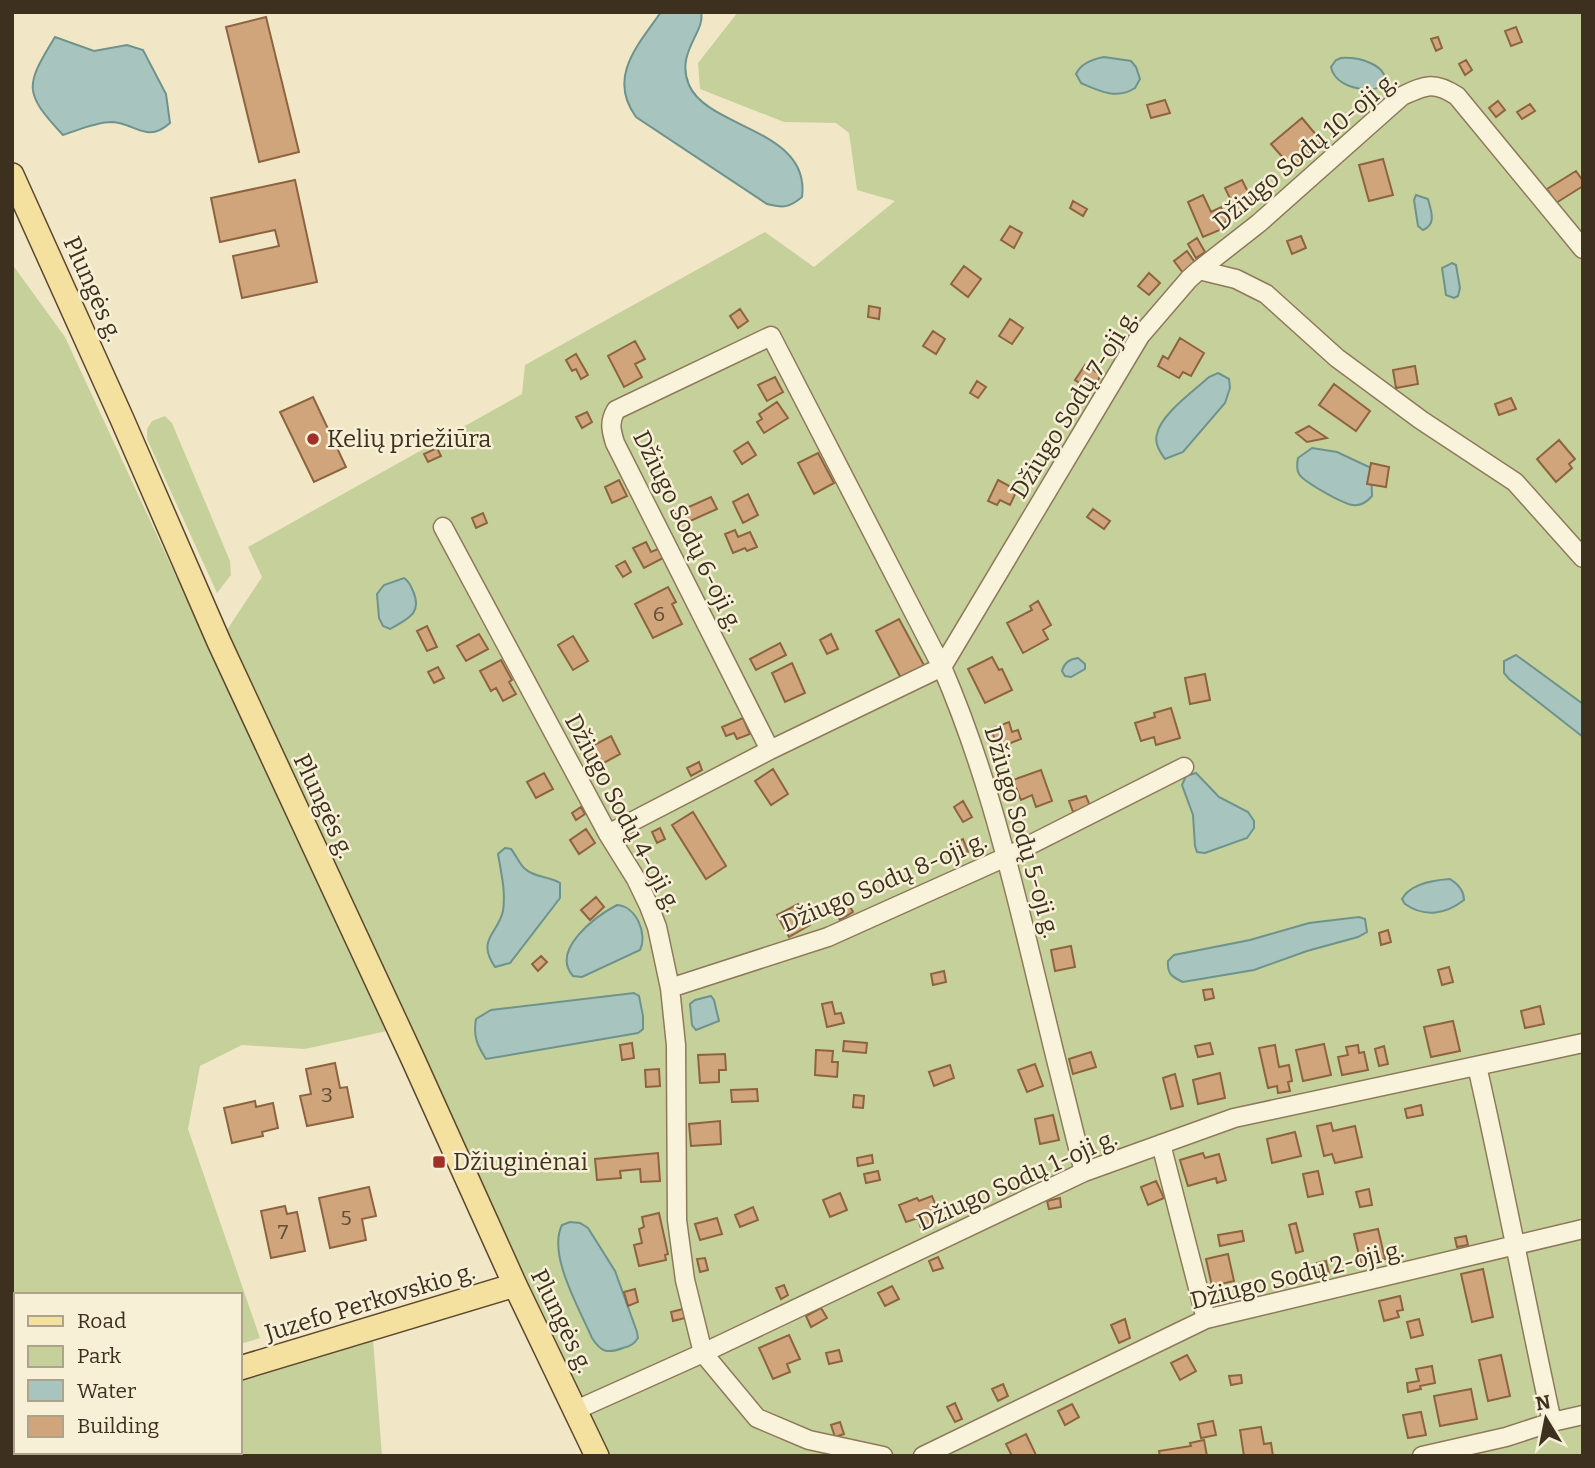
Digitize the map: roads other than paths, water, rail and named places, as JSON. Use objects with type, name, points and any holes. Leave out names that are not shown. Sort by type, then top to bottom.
[{"type":"main road","name":"Plungės g.","points":[[12,175],[219,642],[515,1285],[597,1456]]},
{"type":"main road","name":"Juzefo Perkovskio g.","points":[[242,1367],[515,1285]]},
{"type":"street","name":"Džiugo Sodų 10-oji g.","points":[[1199,270],[1259,223],[1402,96],[1424,86],[1446,89],[1457,96],[1583,249]]},
{"type":"street","points":[[1199,270],[1236,279],[1266,294],[1337,358],[1421,420],[1514,482],[1583,558]]},
{"type":"street","name":"Džiugo Sodų 7-oji g.","points":[[942,667],[1140,337],[1199,270]]},
{"type":"street","name":"Džiugo Sodų 5-oji g.","points":[[771,336],[942,667],[966,723],[991,799],[1084,1172]]},
{"type":"street","name":"Džiugo Sodų 6-oji g.","points":[[770,750],[615,443],[611,418],[616,410],[771,336]]},
{"type":"street","name":"Džiugo Sodų 4-oji g.","points":[[443,527],[608,834],[636,879],[657,927],[670,988],[676,1045],[677,1220],[685,1280],[703,1353]]},
{"type":"street","points":[[608,834],[770,750],[942,667]]},
{"type":"street","name":"Džiugo Sodų 8-oji g.","points":[[670,988],[828,937],[1006,857],[1185,767]]},
{"type":"street","name":"Džiugo Sodų 1-oji g.","points":[[576,1410],[703,1353],[1084,1172],[1234,1118],[1583,1043]]},
{"type":"street","points":[[1477,1066],[1507,1197],[1514,1246],[1552,1422]]},
{"type":"street","points":[[1161,1144],[1206,1319]]},
{"type":"street","name":"Džiugo Sodų 2-oji g.","points":[[923,1456],[1206,1319],[1583,1229]]},
{"type":"street","points":[[703,1353],[757,1418],[809,1440],[883,1456]]},
{"type":"street","points":[[1422,1456],[1506,1437],[1583,1415]]},
{"type":"water","points":[[661,12],[701,12],[699,27],[686,62],[689,85],[700,100],[775,143],[791,157],[801,174],[802,197],[797,201],[786,206],[767,204],[636,117],[624,88],[625,75],[635,49]]},
{"type":"water","points":[[55,37],[94,51],[127,45],[143,50],[166,94],[170,123],[162,129],[148,132],[120,123],[106,122],[63,135],[41,108],[33,88],[38,67]]},
{"type":"water","points":[[1104,57],[1131,61],[1140,79],[1135,88],[1115,94],[1081,83],[1076,74],[1081,67]]},
{"type":"water","points":[[1341,58],[1371,63],[1382,72],[1385,85],[1361,89],[1345,84],[1334,74],[1331,67]]},
{"type":"water","points":[[1416,195],[1428,199],[1431,212],[1432,221],[1423,230],[1418,226],[1414,200]]},
{"type":"water","points":[[1452,263],[1456,265],[1460,288],[1458,296],[1454,298],[1446,295],[1442,268]]},
{"type":"water","points":[[1218,373],[1229,379],[1230,388],[1225,403],[1183,452],[1165,459],[1156,441],[1160,426],[1179,403],[1209,377]]},
{"type":"water","points":[[1312,448],[1337,452],[1371,468],[1372,496],[1361,504],[1348,504],[1302,478],[1297,470],[1298,458]]},
{"type":"water","points":[[404,578],[410,584],[416,599],[415,610],[407,619],[390,629],[383,626],[379,618],[377,594],[384,585]]},
{"type":"water","points":[[1516,655],[1583,704],[1583,737],[1504,673],[1504,661]]},
{"type":"water","points":[[1078,658],[1085,664],[1085,669],[1071,677],[1065,676],[1062,671],[1064,665]]},
{"type":"water","points":[[1196,773],[1219,797],[1248,812],[1254,821],[1254,828],[1247,838],[1205,853],[1197,852],[1193,815],[1182,785],[1186,776]]},
{"type":"water","points":[[505,848],[511,849],[528,871],[560,883],[560,898],[510,963],[495,967],[488,943],[503,911],[504,889],[498,854]]},
{"type":"water","points":[[1450,879],[1460,888],[1464,900],[1443,911],[1420,911],[1405,904],[1402,899],[1417,886]]},
{"type":"water","points":[[617,905],[630,910],[639,922],[642,936],[640,950],[582,977],[573,976],[567,966],[571,945],[588,925]]},
{"type":"water","points":[[1359,917],[1365,919],[1367,932],[1358,937],[1254,970],[1183,982],[1173,977],[1168,969],[1168,961],[1174,955],[1250,940],[1309,923]]},
{"type":"water","points":[[634,993],[639,996],[643,1016],[643,1029],[638,1033],[486,1059],[476,1040],[476,1019],[491,1010]]},
{"type":"water","points":[[711,996],[719,1021],[696,1030],[692,1025],[690,1004]]},
{"type":"water","points":[[580,1223],[588,1228],[615,1271],[637,1332],[638,1338],[630,1346],[613,1351],[605,1350],[592,1338],[573,1298],[559,1251],[558,1237],[562,1225]]},
{"type":"place","name":"Kelių priežiūra","points":[[313,439]]},
{"type":"place","name":"Džiuginėnai","points":[[439,1162]]}]
